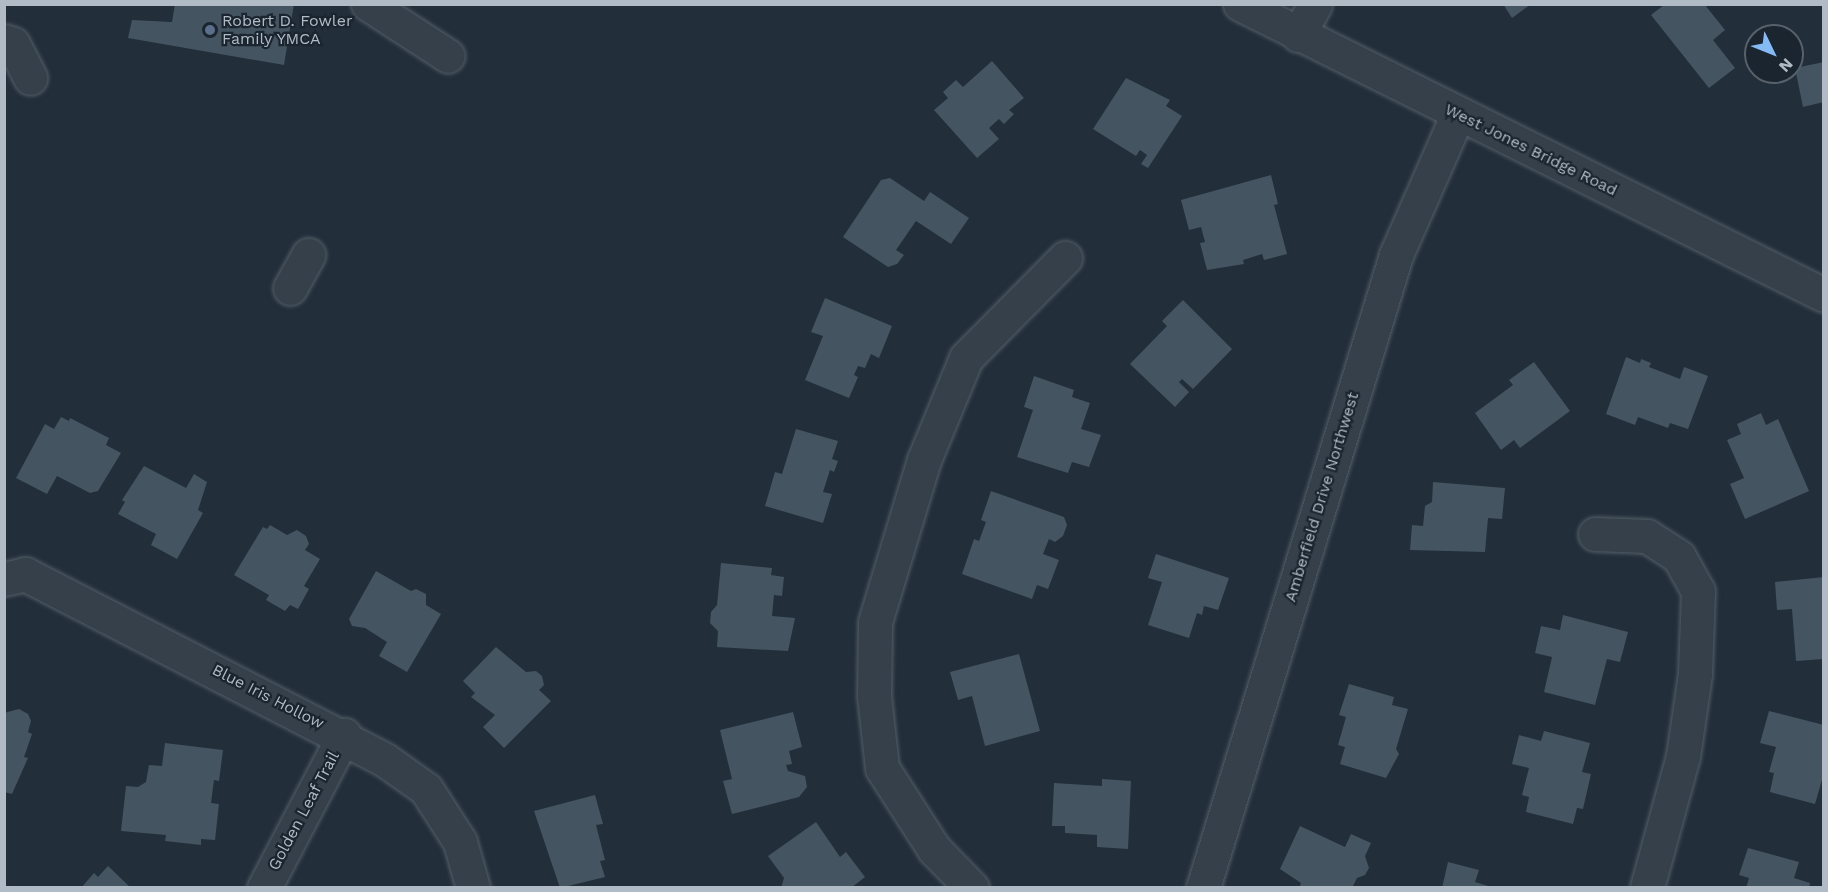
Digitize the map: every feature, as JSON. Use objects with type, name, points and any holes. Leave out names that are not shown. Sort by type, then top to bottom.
[{"type":"street","points":[[368,4],[448,56]]},
{"type":"street","name":"West Jones Bridge Road","points":[[1240,4],[1298,35],[1824,295]]},
{"type":"street","points":[[1298,35],[1315,4]]},
{"type":"street","points":[[4,40],[13,44],[30,78]]},
{"type":"street","name":"Amberfield Drive Northwest","points":[[1203,888],[1395,255],[1458,114]]},
{"type":"street","points":[[290,288],[308,255]]},
{"type":"street","points":[[972,888],[933,849],[882,768],[874,696],[875,622],[924,460],[966,358],[1065,258]]},
{"type":"street","points":[[1595,534],[1647,536],[1679,557],[1698,591],[1695,674],[1683,756],[1647,888]]},
{"type":"street","name":"Blue Iris Hollow","points":[[4,579],[25,574],[344,735],[426,789],[460,842],[473,888]]},
{"type":"street","name":"Golden Leaf Trail","points":[[264,888],[344,735]]},
{"type":"building","name":"Robert D. Fowler Family YMCA","points":[[175,4],[294,4],[284,65],[128,38],[132,20],[172,22]]},
{"type":"building","points":[[1503,4],[1531,4],[1512,18]]},
{"type":"building","points":[[1664,5],[1705,5],[1725,30],[1713,40],[1735,68],[1709,88],[1651,15]]},
{"type":"building","points":[[992,61],[1024,98],[1009,110],[1014,114],[1004,124],[999,119],[989,128],[999,139],[977,158],[934,110],[948,98],[943,92],[956,80],[963,87]]},
{"type":"building","points":[[1824,62],[1824,102],[1803,107],[1798,84],[1804,84],[1804,66]]},
{"type":"building","points":[[1126,78],[1170,100],[1166,106],[1182,116],[1148,168],[1141,164],[1147,155],[1140,150],[1136,156],[1093,129]]},
{"type":"building","points":[[1271,175],[1278,204],[1274,205],[1287,254],[1264,260],[1262,254],[1243,260],[1244,264],[1207,270],[1200,243],[1205,242],[1201,227],[1189,230],[1181,200]]},
{"type":"building","points":[[890,178],[924,201],[930,192],[969,218],[951,244],[916,221],[896,250],[904,255],[897,264],[888,267],[843,237],[881,180]]},
{"type":"building","points":[[825,298],[892,326],[879,358],[871,354],[865,368],[858,366],[854,375],[858,377],[849,398],[805,380],[823,336],[811,332]]},
{"type":"building","points":[[1183,300],[1232,349],[1193,389],[1182,379],[1179,382],[1189,392],[1175,407],[1130,364],[1167,326],[1162,321]]},
{"type":"building","points":[[1626,357],[1640,363],[1641,359],[1651,363],[1649,367],[1680,379],[1684,367],[1708,376],[1688,429],[1670,423],[1668,428],[1638,417],[1635,425],[1606,414]]},
{"type":"building","points":[[1534,362],[1570,411],[1520,448],[1514,440],[1501,450],[1475,413],[1513,385],[1509,380]]},
{"type":"building","points":[[1034,376],[1074,390],[1072,397],[1090,403],[1081,429],[1101,435],[1089,467],[1072,462],[1068,473],[1017,457],[1033,410],[1024,407]]},
{"type":"building","points":[[1761,413],[1766,425],[1778,419],[1809,491],[1745,519],[1730,484],[1744,478],[1727,440],[1741,434],[1737,424]]},
{"type":"building","points":[[61,417],[69,421],[70,418],[109,438],[106,445],[121,453],[98,491],[90,493],[57,476],[47,494],[16,478],[45,424],[54,429]]},
{"type":"building","points":[[796,429],[838,441],[832,459],[838,461],[834,472],[830,470],[823,492],[832,494],[823,523],[765,506],[775,472],[782,474]]},
{"type":"building","points":[[144,466],[186,488],[194,474],[207,482],[198,510],[203,513],[177,559],[151,545],[156,534],[118,514],[125,502],[122,500]]},
{"type":"building","points":[[1433,482],[1505,488],[1502,519],[1488,518],[1485,552],[1410,550],[1412,525],[1423,526],[1425,506],[1432,502]]},
{"type":"building","points":[[991,491],[1064,517],[1067,525],[1063,536],[1055,542],[1049,539],[1043,554],[1059,560],[1048,589],[1037,585],[1032,599],[962,574],[974,539],[979,541],[986,522],[981,520]]},
{"type":"building","points":[[270,525],[287,535],[297,530],[306,536],[309,544],[305,550],[320,559],[304,586],[309,589],[298,609],[290,605],[285,611],[266,600],[269,595],[234,575],[263,527],[267,529]]},
{"type":"building","points":[[1156,554],[1229,578],[1218,610],[1204,606],[1202,615],[1197,613],[1189,638],[1148,625],[1162,582],[1148,578]]},
{"type":"building","points":[[721,563],[772,568],[771,575],[784,577],[782,596],[774,595],[772,616],[795,618],[788,651],[717,647],[718,631],[710,623],[711,612],[717,605]]},
{"type":"building","points":[[376,571],[411,591],[416,589],[426,594],[426,605],[441,614],[407,672],[379,656],[387,642],[365,628],[352,626],[349,619]]},
{"type":"building","points":[[1824,577],[1824,659],[1796,661],[1792,609],[1777,610],[1775,582]]},
{"type":"building","points":[[1563,615],[1628,632],[1620,662],[1607,659],[1595,705],[1544,692],[1552,657],[1535,653],[1541,626],[1560,630]]},
{"type":"building","points":[[496,647],[526,672],[536,671],[542,676],[544,685],[539,690],[551,701],[504,748],[483,727],[495,715],[471,697],[475,693],[463,681]]},
{"type":"building","points":[[1019,654],[1040,731],[985,746],[972,696],[958,700],[950,672]]},
{"type":"building","points":[[1349,684],[1394,697],[1392,705],[1408,709],[1396,749],[1399,754],[1386,778],[1340,764],[1345,747],[1338,745],[1346,717],[1339,715]]},
{"type":"building","points":[[19,709],[28,714],[31,721],[28,732],[32,734],[24,757],[28,758],[12,794],[4,792],[4,713]]},
{"type":"building","points":[[1769,711],[1824,725],[1824,773],[1815,804],[1770,792],[1774,773],[1769,772],[1776,747],[1760,743]]},
{"type":"building","points":[[793,712],[802,747],[789,751],[792,764],[786,765],[788,771],[805,776],[807,787],[799,797],[732,814],[723,781],[732,779],[720,730]]},
{"type":"building","points":[[1544,731],[1590,743],[1582,772],[1591,774],[1583,809],[1577,808],[1573,824],[1526,812],[1529,797],[1522,795],[1529,768],[1512,764],[1519,735],[1541,741]]},
{"type":"building","points":[[165,743],[223,750],[219,781],[214,780],[211,803],[219,804],[215,840],[201,839],[201,845],[165,841],[166,835],[121,831],[126,786],[138,787],[146,782],[149,765],[162,766]]},
{"type":"building","points":[[1102,779],[1131,781],[1128,849],[1097,847],[1097,835],[1065,833],[1065,826],[1052,826],[1054,783],[1102,786]]},
{"type":"building","points":[[595,795],[603,824],[596,825],[605,860],[600,861],[605,877],[560,888],[534,811]]},
{"type":"building","points":[[816,822],[840,857],[846,852],[865,877],[851,888],[781,888],[784,878],[768,856]]},
{"type":"building","points":[[1300,826],[1345,847],[1351,834],[1371,843],[1365,856],[1369,868],[1365,875],[1357,878],[1352,888],[1299,888],[1301,883],[1280,869]]},
{"type":"building","points":[[1748,848],[1799,862],[1794,878],[1810,883],[1809,888],[1746,888],[1749,878],[1739,875]]},
{"type":"building","points":[[1448,862],[1479,870],[1475,882],[1495,888],[1442,888]]},
{"type":"building","points":[[108,866],[131,888],[81,888],[94,873],[98,877]]},
{"type":"place","name":"Robert D. Fowler Family YMCA","points":[[210,30]]}]
